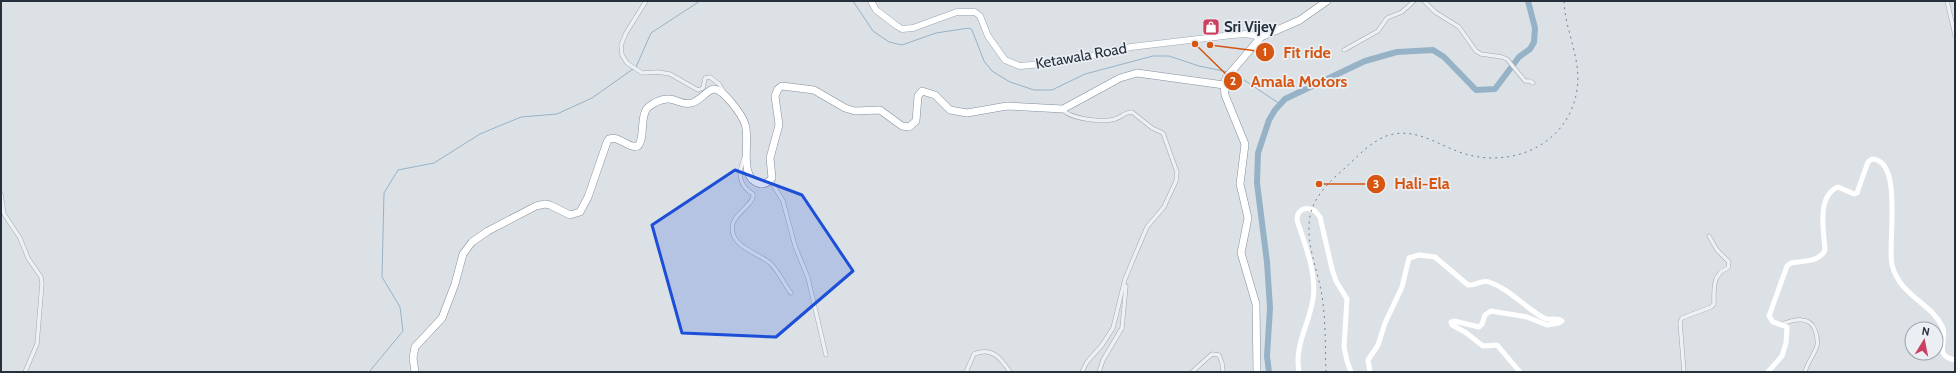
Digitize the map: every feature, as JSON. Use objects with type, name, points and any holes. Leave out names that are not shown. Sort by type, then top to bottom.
[{"type":"highway","points":[[1257,372],[1256,304],[1241,253],[1248,218],[1240,184],[1245,144],[1226,95],[1225,81],[1261,37],[1300,20],[1326,1]]},
{"type":"highway","points":[[415,372],[413,358],[415,347],[442,318],[455,284],[463,254],[472,242],[488,231],[536,206],[545,204],[570,215],[578,214],[588,197],[604,147],[609,139],[616,138],[630,146],[638,146],[641,142],[642,126],[646,110],[654,104],[668,98],[690,103],[697,100],[713,88],[724,93],[745,124],[747,137],[745,157],[754,179],[762,184],[770,180],[772,176],[770,158],[779,125],[775,96],[778,89],[782,86],[814,90],[855,111],[880,110],[902,126],[908,127],[916,120],[918,96],[922,91],[935,95],[947,108],[960,113],[974,113],[1007,106],[1062,109],[1120,78],[1137,73],[1225,81]]},
{"type":"main road","name":"Ketawala Road","points":[[871,1],[876,10],[897,26],[902,28],[913,28],[957,12],[974,12],[980,16],[988,36],[1005,60],[1020,66],[1064,62],[1132,47],[1170,42],[1246,34],[1261,37]]},
{"type":"street","points":[[646,1],[621,45],[622,54],[627,63],[642,73],[658,72],[670,74],[698,90],[703,88],[705,78],[710,77],[719,84],[724,93]]},
{"type":"street","points":[[1344,50],[1378,31],[1387,18],[1402,12],[1414,1]]},
{"type":"street","points":[[1424,1],[1435,12],[1459,27],[1476,51],[1481,54],[1507,59],[1525,81],[1530,81],[1533,83]]},
{"type":"street","points":[[1947,1],[1955,35]]},
{"type":"street","points":[[1062,109],[1078,117],[1099,121],[1115,119],[1127,112],[1132,112],[1152,128],[1163,133],[1177,172],[1176,181],[1164,207],[1147,227],[1125,279],[1113,328],[1102,345],[1087,362],[1082,372]]},
{"type":"street","points":[[745,157],[740,168],[741,181],[745,190],[753,194],[754,198],[752,202],[736,217],[733,226],[734,233],[740,245],[770,263],[791,293]]},
{"type":"street","points":[[1805,372],[1816,346],[1817,337],[1814,326],[1808,321],[1802,320],[1782,324],[1773,322],[1769,316],[1787,266],[1791,263],[1818,258],[1823,255],[1826,250],[1823,214],[1827,196],[1838,187],[1857,194],[1868,162],[1872,159],[1876,159],[1886,170],[1891,184],[1892,206],[1890,235],[1892,265],[1903,288],[1931,312],[1942,325],[1942,347],[1944,355],[1948,359],[1955,360]]},
{"type":"street","points":[[770,180],[783,201],[795,246],[808,278],[826,355]]},
{"type":"street","points":[[1,194],[4,214],[20,238],[28,258],[41,277],[42,284],[37,344],[25,372]]},
{"type":"street","points":[[1299,372],[1299,344],[1313,301],[1314,291],[1310,261],[1297,220],[1297,215],[1301,210],[1306,208],[1315,210],[1320,217],[1332,269],[1336,281],[1346,299],[1344,347],[1351,372]]},
{"type":"street","points":[[1684,372],[1680,322],[1682,318],[1711,307],[1714,304],[1714,287],[1716,276],[1720,271],[1728,268],[1729,262],[1717,250],[1709,236]]},
{"type":"street","points":[[1370,372],[1368,360],[1378,345],[1385,323],[1402,287],[1406,263],[1409,258],[1419,255],[1435,257],[1442,261],[1468,285],[1473,285],[1483,281],[1489,282],[1519,300],[1544,318],[1562,320],[1559,323],[1547,325],[1527,317],[1491,311],[1485,315],[1482,324],[1479,326],[1454,321],[1451,322],[1452,325],[1465,332],[1483,346],[1492,344],[1497,345],[1520,372]]},
{"type":"street","points":[[1099,372],[1103,360],[1122,328],[1125,279]]},
{"type":"street","points":[[1768,372],[1782,356],[1786,343],[1788,330],[1782,324]]},
{"type":"street","points":[[966,372],[974,354],[986,351],[993,352],[1000,358],[1010,372]]},
{"type":"street","points":[[1192,372],[1212,354],[1219,355],[1223,372]]},
{"type":"highlighted area","points":[[735,170],[802,195],[853,271],[776,337],[682,333],[652,225]]},
{"type":"waterway","points":[[636,67],[651,33],[700,1]]},
{"type":"waterway","points":[[853,1],[873,31],[889,42],[902,45],[936,33],[969,28],[972,30],[984,61],[992,71],[1010,82],[1034,90],[1052,90],[1085,74],[1153,56],[1169,56],[1199,66],[1228,72]]},
{"type":"waterway","points":[[1269,372],[1267,356],[1270,308],[1267,262],[1257,183],[1258,153],[1269,120],[1275,110],[1285,99],[1365,61],[1397,52],[1433,50],[1444,57],[1476,90],[1495,89],[1519,57],[1530,49],[1534,42],[1535,28],[1528,1]]},
{"type":"waterway","points":[[369,372],[403,331],[400,307],[382,277],[384,193],[398,170],[434,163],[480,134],[521,117],[557,114],[592,98],[633,69]]},
{"type":"waterway","points":[[1235,74],[1280,104]]},
{"type":"railway","points":[[1326,372],[1323,305],[1309,236],[1310,216],[1319,195],[1334,178],[1368,147],[1380,139],[1394,134],[1414,134],[1469,155],[1487,158],[1505,157],[1522,153],[1538,146],[1552,137],[1564,124],[1572,108],[1577,90],[1578,79],[1564,1]]},
{"type":"place","name":"Sri Vijey","points":[[1211,27]]},
{"type":"place","name":"Amala Motors","points":[[1195,44]]},
{"type":"place","name":"Fit ride","points":[[1210,45]]},
{"type":"place","name":"Hali-Ela","points":[[1319,184]]}]
